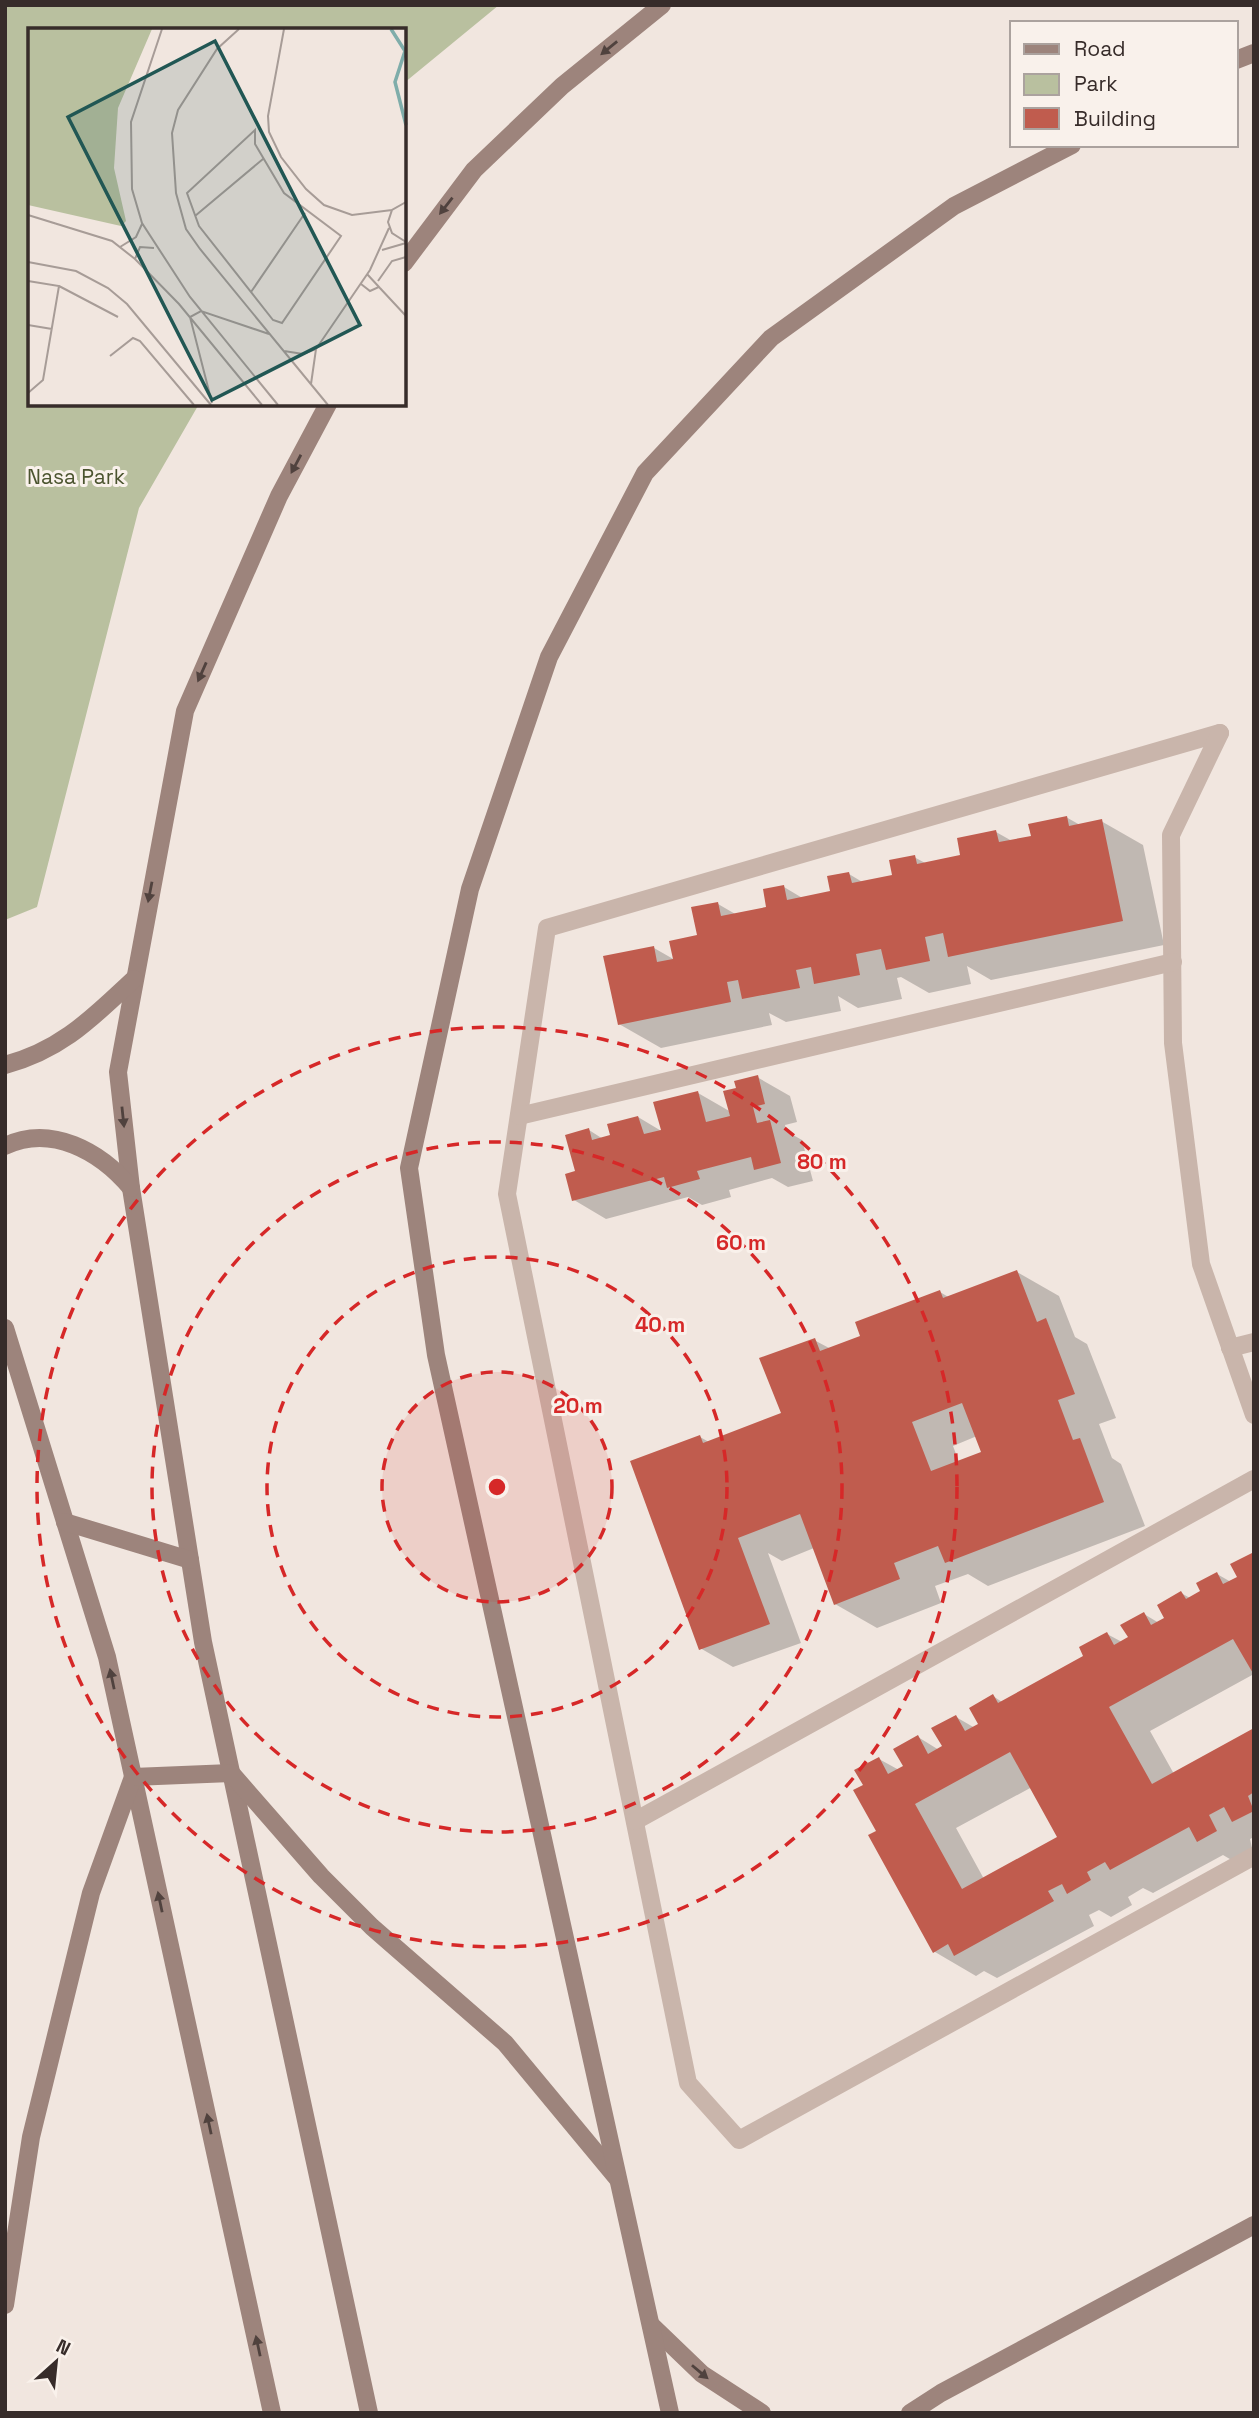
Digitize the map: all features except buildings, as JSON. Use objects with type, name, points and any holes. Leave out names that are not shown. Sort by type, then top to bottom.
[{"type":"street","points":[[406,260],[474,170],[562,86],[663,5]]},
{"type":"street","points":[[670,2413],[436,1355],[409,1168],[470,888],[549,657],[645,473],[771,338],[954,206],[1068,147]]},
{"type":"street","points":[[327,406],[279,496],[185,712],[118,1072],[131,1188],[203,1642],[369,2413]]},
{"type":"street","points":[[5,1065],[45,1053],[89,1020],[134,979]]},
{"type":"street","points":[[5,1146],[20,1139],[38,1136],[65,1140],[121,1176],[131,1188]]},
{"type":"street","points":[[5,1328],[107,1657],[272,2413]]},
{"type":"street","points":[[65,1522],[190,1560]]},
{"type":"street","points":[[133,1777],[231,1773],[372,1927],[505,2043],[619,2180]]},
{"type":"street","points":[[5,2305],[34,2124],[91,1893],[133,1777]]},
{"type":"street","points":[[911,2413],[941,2393],[1254,2225]]},
{"type":"street","points":[[651,2325],[702,2374],[762,2413]]},
{"type":"lane","points":[[1254,1415],[1201,1264],[1173,1043],[1171,835],[1220,733],[547,928],[508,1194],[688,2083],[738,2140],[1254,1856]]},
{"type":"lane","points":[[519,1116],[1172,962]]},
{"type":"lane","points":[[1230,1348],[1254,1342]]},
{"type":"lane","points":[[635,1821],[1254,1479]]},
{"type":"green space","name":"Nasa Park","points":[[5,5],[499,5],[406,81],[406,28],[28,28],[28,406],[198,406],[139,508],[37,907],[5,920]]}]
